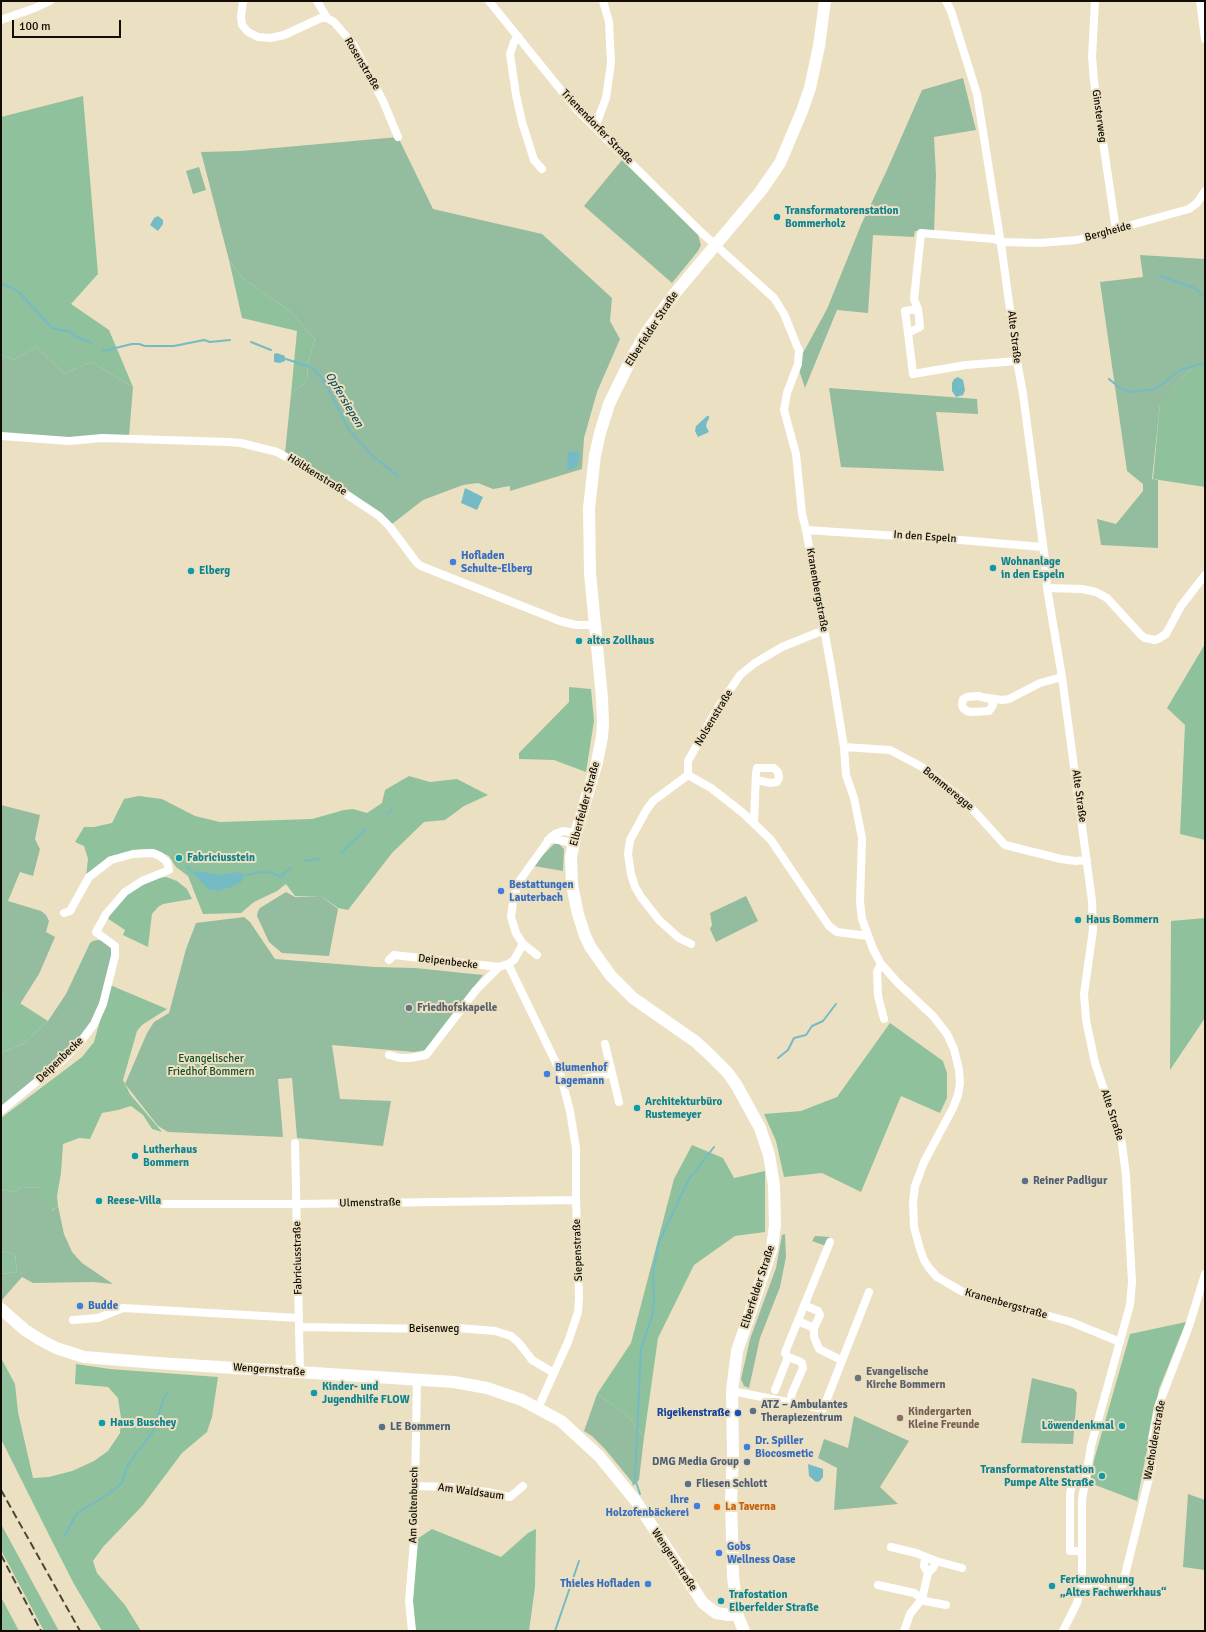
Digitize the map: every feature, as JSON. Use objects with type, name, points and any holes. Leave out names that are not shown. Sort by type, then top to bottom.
[{"type":"main road","name":"Elberfelder Straße","points":[[744,1631],[737,1614],[733,1576],[731,1499],[733,1454],[732,1390],[737,1351],[746,1321],[764,1273],[774,1235],[774,1185],[766,1145],[755,1117],[744,1096],[728,1073],[696,1042],[626,992],[610,976],[597,958],[585,936],[576,903],[571,872],[575,838],[597,762],[602,737],[602,698],[590,573],[588,508],[595,455],[609,404],[619,381],[646,335],[676,292],[760,192],[774,173],[789,142],[802,110],[813,76],[825,1]]},
{"type":"main road","name":"Wengernstraße","points":[[1,1309],[25,1330],[39,1339],[56,1348],[84,1357],[300,1373],[454,1382],[487,1388],[507,1394],[538,1408],[570,1428],[599,1456],[634,1500],[703,1603],[716,1613],[729,1615],[737,1614]]},
{"type":"street","points":[[1,20],[50,1]]},
{"type":"street","points":[[244,1],[240,17],[242,25],[248,32],[258,37],[271,38],[284,35],[321,18],[327,18]]},
{"type":"street","name":"Rosenstraße","points":[[317,1],[327,18],[334,22],[353,44],[383,101],[398,137]]},
{"type":"street","name":"Trienendorfer Straße","points":[[490,1],[564,94],[700,232],[716,244]]},
{"type":"street","points":[[595,127],[606,98],[611,63],[609,27],[603,1]]},
{"type":"street","name":"Alte Straße","points":[[946,1],[951,11],[977,94],[1001,242],[1017,361],[1023,394],[1047,588],[1062,677],[1092,900],[1093,930],[1084,994],[1086,1020],[1095,1063],[1122,1144],[1126,1176],[1132,1294],[1091,1446],[1084,1479],[1082,1500],[1082,1583],[1077,1603],[1063,1631]]},
{"type":"street","name":"Ginsterweg","points":[[1095,1],[1092,57],[1094,81],[1116,230]]},
{"type":"street","points":[[1205,1],[1200,1],[1205,39]]},
{"type":"street","points":[[518,36],[514,42],[510,54],[515,89],[534,160],[542,169]]},
{"type":"street","name":"Bergheide","points":[[918,309],[914,299],[921,233],[994,239],[1001,242],[1052,243],[1077,240],[1189,209],[1197,203],[1205,190]]},
{"type":"street","name":"Kranenbergstraße","points":[[716,244],[778,303],[799,350],[798,364],[787,393],[784,410],[796,454],[802,514],[844,747],[846,775],[854,798],[862,838],[860,902],[862,919],[873,949],[881,964],[940,1025],[951,1040],[959,1070],[959,1088],[953,1108],[924,1162],[915,1186],[913,1202],[914,1227],[920,1249],[929,1268],[942,1280],[963,1292],[1071,1322],[1120,1342]]},
{"type":"street","points":[[908,332],[920,327],[918,309],[905,311],[913,374],[966,365],[1017,361]]},
{"type":"street","name":"Höltkenstraße","points":[[1,436],[69,441],[102,438],[229,442],[241,443],[277,452],[313,472],[379,516],[390,527],[417,563],[421,566],[560,621],[576,625],[594,625]]},
{"type":"street","name":"In den Espeln","points":[[806,530],[1043,547]]},
{"type":"street","points":[[1047,588],[1082,589],[1096,592],[1111,602],[1141,635],[1145,638],[1155,640],[1166,634],[1181,606],[1205,575]]},
{"type":"street","name":"Nolsenstraße","points":[[688,775],[688,761],[717,709],[740,675],[755,663],[782,647],[824,630]]},
{"type":"street","points":[[989,698],[1002,700],[1009,699],[1040,683],[1062,677]]},
{"type":"street","name":"Bommeregge","points":[[844,747],[890,750],[922,767],[977,812],[998,839],[1005,845],[1061,859],[1076,861],[1087,860]]},
{"type":"street","points":[[691,944],[679,938],[659,920],[641,897],[635,887],[631,874],[628,854],[630,840],[653,801],[688,775],[712,788],[754,822],[776,845],[829,926],[837,932],[868,936]]},
{"type":"street","points":[[754,822],[756,780]]},
{"type":"street","points":[[537,955],[523,944],[516,933],[511,917],[514,895],[524,873],[548,840],[555,834],[563,831],[575,838]]},
{"type":"street","name":"Deipenbecke","points":[[1,1111],[62,1061],[82,1040],[94,1024],[103,1004],[115,956],[115,946],[96,932],[103,919],[125,892],[142,881],[169,870],[167,862],[160,856],[153,853],[140,853],[111,860],[89,877],[70,911],[64,913]]},
{"type":"street","points":[[508,964],[514,960],[523,944]]},
{"type":"street","name":"Deipenbecke","points":[[389,960],[394,955],[499,967],[508,964]]},
{"type":"street","name":"Siepenstraße","points":[[508,964],[559,1069],[564,1084],[575,1139],[579,1306],[573,1329],[538,1408]]},
{"type":"street","points":[[881,964],[877,972],[878,996],[884,1019]]},
{"type":"street","points":[[389,1055],[400,1058],[410,1058],[426,1055],[476,990],[499,967]]},
{"type":"street","points":[[605,1044],[619,1102]]},
{"type":"street","points":[[564,1084],[612,1073]]},
{"type":"street","name":"Fabriciusstraße","points":[[295,1143],[300,1373]]},
{"type":"street","name":"Ulmenstraße","points":[[163,1204],[297,1204],[576,1200]]},
{"type":"street","points":[[790,1403],[792,1393],[803,1368],[799,1361],[788,1357],[785,1353],[830,1242]]},
{"type":"street","name":"Wacholderstraße","points":[[1082,1583],[1120,1595],[1152,1466],[1152,1439],[1158,1407],[1189,1326],[1205,1274]]},
{"type":"street","points":[[732,1390],[823,1409],[869,1292]]},
{"type":"street","points":[[804,1305],[819,1312],[820,1316],[814,1328],[814,1337],[819,1349],[842,1360]]},
{"type":"street","points":[[73,1320],[98,1318],[123,1308],[299,1318]]},
{"type":"street","points":[[798,1321],[814,1328]]},
{"type":"street","name":"Beisenweg","points":[[299,1327],[458,1328],[495,1331],[511,1336],[519,1343],[532,1360],[554,1373]]},
{"type":"street","points":[[775,1390],[788,1357]]},
{"type":"street","name":"Am Goltenbusch","points":[[412,1631],[409,1601],[412,1573],[417,1379]]},
{"type":"street","points":[[1073,1482],[1070,1493],[1070,1551],[1082,1551]]},
{"type":"street","name":"Am Waldsaum","points":[[415,1486],[487,1492],[510,1497],[523,1486]]},
{"type":"street","points":[[891,1547],[916,1553],[925,1558],[962,1568]]},
{"type":"street","points":[[925,1558],[924,1566],[928,1573]]},
{"type":"street","points":[[904,1631],[910,1614],[922,1599],[928,1573],[933,1568],[936,1561]]},
{"type":"street","points":[[878,1585],[914,1593],[925,1601],[946,1605]]},
{"type":"green space","points":[[963,78],[976,130],[934,137],[936,175],[934,233],[915,231],[914,237],[873,235],[868,313],[837,310],[805,388],[798,367],[803,353],[827,309],[861,225],[922,90]]},
{"type":"green space","points":[[83,96],[98,274],[71,304],[109,330],[133,387],[91,362],[64,374],[36,347],[14,360],[1,355],[1,117]]},
{"type":"green space","points":[[398,137],[433,209],[542,234],[612,298],[610,321],[620,339],[597,392],[584,438],[582,469],[510,491],[510,486],[493,489],[478,483],[463,485],[423,500],[392,524],[285,453],[291,394],[307,381],[308,364],[315,339],[291,312],[243,278],[229,260],[201,152],[241,151]]},
{"type":"green space","points":[[622,160],[698,235],[701,245],[698,251],[672,283],[584,206]]},
{"type":"green space","points":[[199,167],[206,190],[193,194],[186,171]]},
{"type":"green space","points":[[1140,255],[1205,259],[1205,362],[1187,372],[1160,404],[1152,479],[1158,480],[1158,548],[1101,545],[1097,519],[1116,524],[1143,491],[1143,484],[1127,471],[1100,282],[1143,277]]},
{"type":"green space","points":[[229,260],[243,278],[291,312],[315,339],[308,364],[307,381],[291,394],[297,331],[242,318]]},
{"type":"green space","points":[[36,347],[64,374],[91,362],[133,387],[129,436],[69,440],[1,433],[1,355],[14,360]]},
{"type":"green space","points":[[1205,362],[1205,487],[1153,479],[1160,403],[1187,372]]},
{"type":"green space","points":[[829,388],[977,399],[978,414],[936,412],[944,471],[841,467]]},
{"type":"green space","points":[[1205,644],[1205,840],[1180,834],[1185,725],[1167,708]]},
{"type":"green space","points":[[569,687],[591,689],[594,721],[586,772],[554,760],[519,759],[519,753],[569,702]]},
{"type":"green space","points":[[409,776],[430,782],[457,779],[488,795],[464,806],[445,820],[424,822],[392,853],[348,910],[338,908],[321,896],[295,896],[286,884],[277,891],[254,902],[241,913],[203,914],[188,876],[176,867],[169,856],[158,851],[148,849],[132,850],[86,877],[88,859],[84,846],[75,842],[84,827],[94,827],[112,823],[124,799],[139,796],[162,799],[195,816],[220,822],[312,819],[353,809],[367,813],[382,803],[385,790]]},
{"type":"green space","points":[[1,805],[40,815],[35,839],[40,849],[33,876],[20,872],[8,901],[41,911],[46,915],[49,921],[46,932],[55,937],[39,974],[20,1004],[1,991]]},
{"type":"green space","points":[[554,844],[559,844],[564,849],[563,871],[534,866],[544,854]]},
{"type":"green space","points":[[166,877],[177,881],[187,889],[192,899],[163,904],[158,907],[152,914],[148,947],[123,935],[125,930],[107,918],[126,894],[143,883]]},
{"type":"green space","points":[[286,892],[295,897],[321,896],[338,909],[329,956],[282,953],[269,942],[257,916],[258,911],[260,908]]},
{"type":"green space","points":[[746,896],[758,921],[716,942],[710,929],[712,925],[710,913]]},
{"type":"green space","name":"Evangelischer Friedhof Bommern","points":[[244,917],[250,922],[275,959],[375,967],[415,968],[483,975],[425,1050],[414,1052],[332,1045],[340,1099],[391,1101],[383,1146],[297,1138],[292,1078],[278,1079],[283,1137],[168,1132],[158,1126],[125,1084],[147,1033],[154,1022],[169,1013],[186,949],[196,923]]},
{"type":"green space","points":[[1205,918],[1205,1018],[1170,1070],[1171,921]]},
{"type":"green space","points":[[98,940],[106,941],[111,949],[111,959],[105,988],[91,1024],[77,1043],[1,1108],[1,1053],[23,1044],[48,1021],[66,994],[90,943]]},
{"type":"green space","points":[[110,985],[167,1009],[142,1025],[137,1031],[123,1080],[130,1094],[162,1132],[152,1129],[143,1115],[131,1106],[102,1113],[90,1139],[79,1138],[63,1144],[61,1173],[57,1196],[58,1206],[51,1211],[42,1200],[41,1188],[22,1187],[15,1192],[1,1189],[1,1118],[82,1057],[94,1042]]},
{"type":"green space","points":[[1,991],[48,1021],[23,1044],[1,1053]]},
{"type":"green space","points":[[890,1023],[943,1061],[947,1073],[947,1098],[940,1113],[901,1096],[861,1192],[822,1173],[784,1177],[776,1141],[764,1114],[801,1111],[837,1097]]},
{"type":"green space","points":[[692,1145],[723,1158],[734,1178],[765,1171],[765,1232],[735,1236],[694,1265],[658,1338],[644,1437],[628,1416],[597,1394],[631,1343],[674,1179]]},
{"type":"green space","points":[[22,1187],[42,1188],[52,1211],[58,1206],[64,1234],[72,1252],[82,1263],[113,1284],[93,1282],[33,1283],[22,1277],[1,1301],[1,1274],[17,1272],[15,1254],[1,1251],[1,1189],[15,1192]]},
{"type":"green space","points":[[785,1234],[786,1257],[780,1287],[760,1338],[749,1388],[744,1386],[741,1379],[750,1339],[776,1268],[782,1235]]},
{"type":"green space","points":[[815,1236],[830,1237],[826,1246],[812,1241]]},
{"type":"green space","points":[[1,1251],[15,1254],[17,1272],[1,1274]]},
{"type":"green space","points":[[1186,1322],[1159,1389],[1137,1501],[1090,1483],[1094,1460],[1130,1334]]},
{"type":"green space","points":[[1,1358],[15,1384],[18,1412],[33,1478],[49,1477],[72,1471],[94,1461],[108,1451],[120,1433],[121,1418],[118,1398],[108,1387],[75,1384],[76,1364],[110,1369],[218,1377],[212,1417],[207,1432],[182,1453],[143,1505],[103,1547],[93,1561],[97,1573],[125,1605],[141,1631],[102,1631],[74,1584],[1,1439]]},
{"type":"green space","points":[[1032,1378],[1074,1389],[1077,1393],[1073,1444],[1021,1443]]},
{"type":"green space","points":[[597,1394],[628,1416],[644,1437],[639,1480],[633,1486],[632,1482],[605,1449],[592,1436],[584,1431]]},
{"type":"green space","points":[[854,1416],[909,1441],[880,1487],[898,1504],[834,1510],[837,1468],[818,1458],[824,1439],[848,1448]]},
{"type":"green space","points":[[1188,1494],[1205,1500],[1205,1570],[1183,1567]]},
{"type":"green space","points":[[1,1524],[59,1631],[44,1631],[1,1550]]},
{"type":"green space","points":[[432,1529],[501,1557],[528,1533],[536,1529],[535,1587],[529,1631],[416,1631],[412,1605],[414,1541]]},
{"type":"green space","points":[[1,1597],[19,1631],[1,1631]]},
{"type":"water","points":[[158,216],[163,220],[163,224],[158,231],[150,225],[154,218]]},
{"type":"water","points":[[277,353],[285,356],[285,361],[280,363],[274,362],[274,354]]},
{"type":"water","points":[[958,377],[963,380],[965,390],[963,395],[956,397],[952,391],[952,383],[954,379]]},
{"type":"water","points":[[707,416],[709,416],[709,419],[706,426],[709,432],[698,437],[695,431],[696,426]]},
{"type":"water","points":[[579,451],[579,461],[575,468],[567,470],[568,452]]},
{"type":"water","points":[[465,488],[483,497],[477,510],[461,503]]},
{"type":"water","points":[[199,871],[220,875],[236,872],[244,875],[242,881],[234,886],[218,891],[208,889],[193,873]]},
{"type":"water","points":[[808,1464],[823,1469],[823,1477],[820,1481],[816,1482],[809,1476]]},
{"type":"waterway","points":[[1160,276],[1194,288],[1205,296]]},
{"type":"waterway","name":"Opfersiepen","points":[[1,284],[19,292],[52,328],[71,332],[75,336],[92,343]]},
{"type":"waterway","name":"Opfersiepen","points":[[103,351],[132,344],[145,346],[174,346],[204,340],[210,342],[230,340]]},
{"type":"waterway","name":"Opfersiepen","points":[[251,342],[271,350]]},
{"type":"waterway","name":"Opfersiepen","points":[[286,359],[313,368],[324,381],[349,430],[374,457],[398,476]]},
{"type":"waterway","points":[[1109,379],[1120,388],[1129,392],[1152,390],[1164,383],[1180,370],[1205,363]]},
{"type":"waterway","points":[[388,814],[392,809]]},
{"type":"waterway","points":[[341,853],[366,829]]},
{"type":"waterway","points":[[304,861],[319,859]]},
{"type":"waterway","points":[[186,866],[193,873]]},
{"type":"waterway","points":[[244,875],[263,872],[272,873],[280,877],[291,868]]},
{"type":"waterway","points":[[778,1058],[788,1050],[794,1038],[806,1035],[812,1026],[823,1021],[836,1004]]},
{"type":"waterway","points":[[640,1494],[635,1479],[641,1348],[652,1317],[654,1302],[653,1272],[659,1242],[689,1179],[714,1147]]},
{"type":"waterway","points":[[65,1535],[77,1513],[107,1495],[122,1483],[127,1467],[153,1432],[164,1398],[168,1392]]},
{"type":"waterway","points":[[555,1631],[579,1561]]},
{"type":"railway","points":[[1,1490],[80,1631]]},
{"type":"railway","points":[[1,1555],[41,1631]]},
{"type":"place","name":"Transformatorenstation Bommerholz","points":[[777,217]]},
{"type":"place","name":"Hofladen Schulte-Elberg","points":[[453,562]]},
{"type":"place","name":"Wohnanlage in den Espeln","points":[[993,568]]},
{"type":"place","name":"Elberg","points":[[191,571]]},
{"type":"place","name":"altes Zollhaus","points":[[579,641]]},
{"type":"place","name":"Fabriciusstein","points":[[179,858]]},
{"type":"place","name":"Bestattungen Lauterbach","points":[[501,891]]},
{"type":"place","name":"Haus Bommern","points":[[1078,920]]},
{"type":"place","name":"Friedhofskapelle","points":[[409,1008]]},
{"type":"place","name":"Blumenhof Lagemann","points":[[547,1074]]},
{"type":"place","name":"Architekturbüro Rustemeyer","points":[[637,1108]]},
{"type":"place","name":"Lutherhaus Bommern","points":[[135,1156]]},
{"type":"place","name":"Reiner Padligur","points":[[1025,1181]]},
{"type":"place","name":"Reese-Villa","points":[[99,1201]]},
{"type":"place","name":"Budde","points":[[80,1306]]},
{"type":"place","name":"Evangelische Kirche Bommern","points":[[858,1378]]},
{"type":"place","name":"Kinder- und Jugendhilfe FLOW","points":[[314,1393]]},
{"type":"place","name":"ATZ – Ambulantes Therapiezentrum","points":[[753,1411]]},
{"type":"place","name":"Rigeikenstraße","points":[[738,1413]]},
{"type":"place","name":"Kindergarten Kleine Freunde","points":[[900,1418]]},
{"type":"place","name":"Haus Buschey","points":[[102,1423]]},
{"type":"place","name":"Löwendenkmal","points":[[1122,1426]]},
{"type":"place","name":"LE Bommern","points":[[382,1427]]},
{"type":"place","name":"Dr. Spiller Biocosmetic","points":[[747,1447]]},
{"type":"place","name":"DMG Media Group","points":[[747,1462]]},
{"type":"place","name":"Transformatorenstation Pumpe Alte Straße","points":[[1102,1476]]},
{"type":"place","name":"Fliesen Schlott","points":[[688,1484]]},
{"type":"place","name":"Ihre Holzofenbäckerei","points":[[697,1506]]},
{"type":"place","name":"La Taverna","points":[[717,1507]]},
{"type":"place","name":"Gobs Wellness Oase","points":[[719,1553]]},
{"type":"place","name":"Thieles Hofladen","points":[[648,1584]]},
{"type":"place","name":"Ferienwohnung „Altes Fachwerkhaus“","points":[[1052,1586]]},
{"type":"place","name":"Trafostation Elberfelder Straße","points":[[721,1601]]}]
